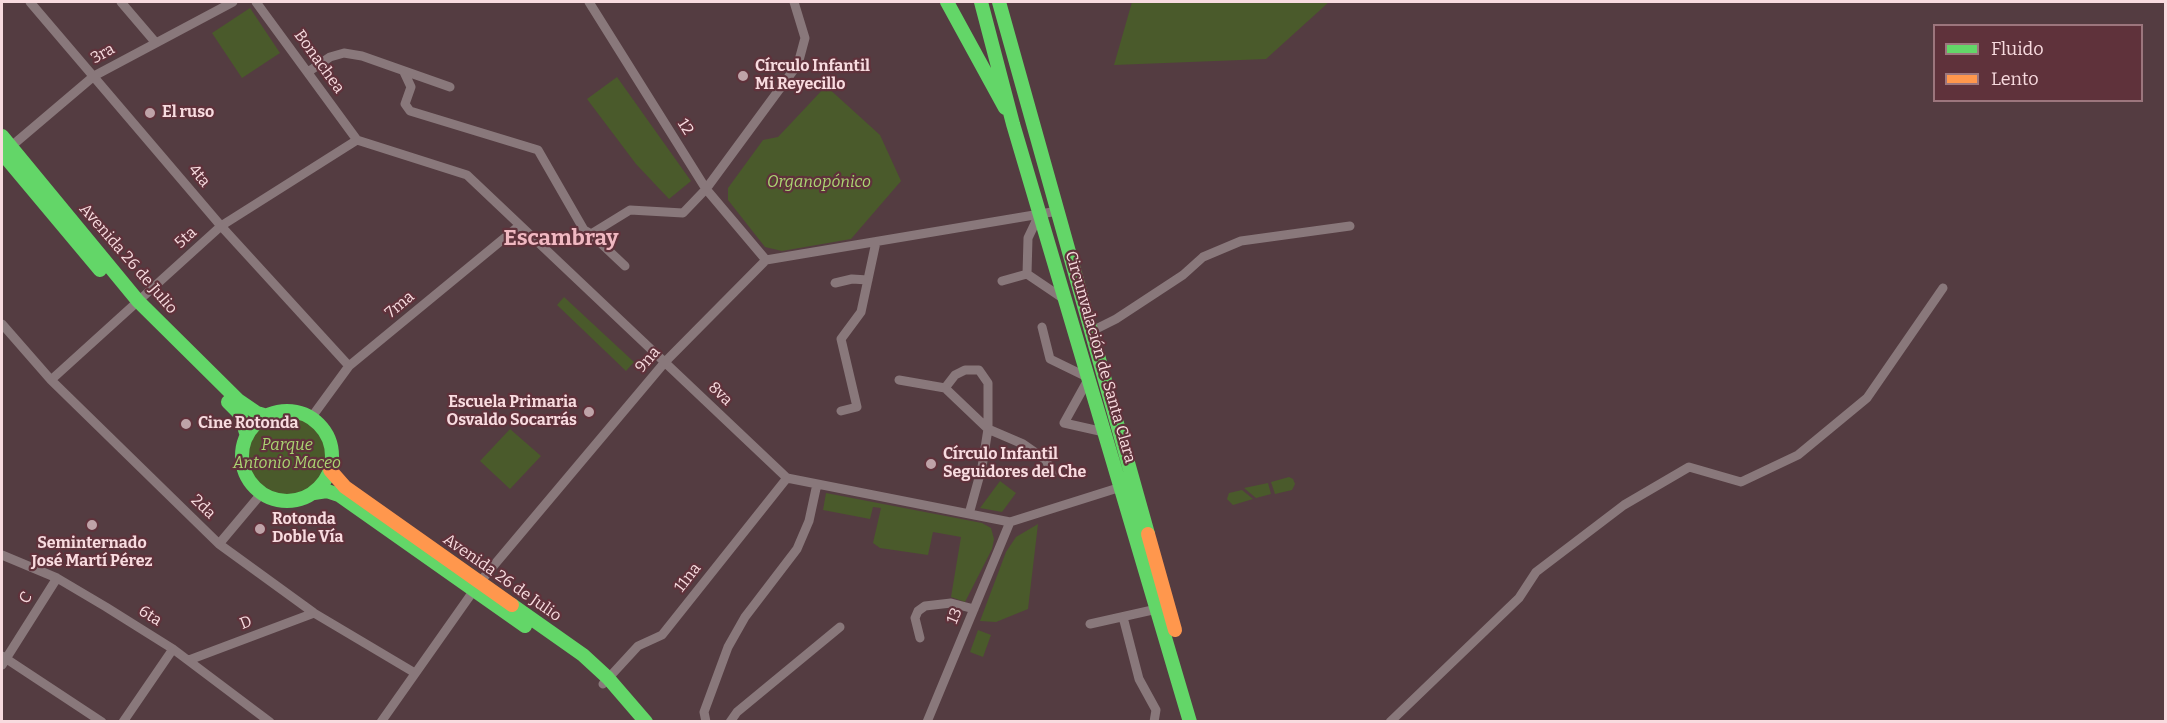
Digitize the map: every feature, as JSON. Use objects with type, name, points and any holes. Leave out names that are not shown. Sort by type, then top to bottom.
[{"type":"main road","points":[[947,2],[1013,124]]},
{"type":"main road","name":"Circunvalación de Santa Clara","points":[[981,2],[1013,124],[1157,609],[1201,722]]},
{"type":"main road","name":"Circunvalación de Santa Clara","points":[[999,2],[1092,331],[1178,664],[1190,722]]},
{"type":"main road","name":"Avenida 26 de Julio","points":[[3,149],[135,304],[240,414],[247,436]]},
{"type":"main road","name":"Avenida 26 de Julio","points":[[135,304],[243,404],[267,416]]},
{"type":"main road","points":[[293,411],[311,418],[325,432],[331,444],[330,470],[324,482],[314,493],[300,500],[285,502],[261,494],[248,480],[242,465],[242,450],[247,436],[256,423],[267,416],[293,411]]},
{"type":"main road","name":"Avenida 26 de Julio","points":[[330,470],[345,487],[576,662],[606,681],[646,722]]},
{"type":"main road","name":"Avenida 26 de Julio","points":[[314,493],[327,491],[339,495],[476,587]]},
{"type":"main road","name":"Avenida 26 de Julio","points":[[606,681],[634,722]]},
{"type":"street","name":"4ta","points":[[30,2],[222,226],[349,366]]},
{"type":"street","points":[[122,2],[156,43]]},
{"type":"street","name":"3ra","points":[[3,149],[94,76],[233,2]]},
{"type":"street","name":"Bonachea","points":[[256,2],[357,140]]},
{"type":"street","name":"12","points":[[589,2],[706,189],[766,260]]},
{"type":"street","points":[[591,234],[630,210],[683,213],[706,189],[798,64],[805,38],[794,2]]},
{"type":"street","points":[[308,72],[330,57],[344,53],[362,56],[450,87]]},
{"type":"street","points":[[404,72],[411,87]]},
{"type":"street","points":[[421,78],[411,87],[405,104],[410,111],[538,150],[584,230],[625,266]]},
{"type":"street","name":"8va","points":[[357,140],[467,176],[787,478]]},
{"type":"street","name":"5ta","points":[[51,380],[222,226],[357,140]]},
{"type":"street","points":[[766,260],[1058,211]]},
{"type":"street","points":[[1027,274],[1028,238],[1040,214]]},
{"type":"street","name":"7ma","points":[[311,418],[349,366],[519,226]]},
{"type":"street","points":[[1092,331],[1116,320],[1183,275],[1203,257],[1241,240],[1350,226]]},
{"type":"street","points":[[841,411],[857,407],[841,339],[861,312],[876,242]]},
{"type":"street","name":"9na","points":[[381,722],[476,587],[665,363],[766,260]]},
{"type":"street","points":[[1002,281],[1027,274]]},
{"type":"street","points":[[1027,274],[1065,300]]},
{"type":"street","points":[[835,283],[852,279],[867,280]]},
{"type":"street","points":[[1390,722],[1519,598],[1536,572],[1624,505],[1689,467],[1741,482],[1798,455],[1867,398],[1943,288]]},
{"type":"street","name":"2da","points":[[2,326],[51,380],[219,544],[314,613],[415,673]]},
{"type":"street","points":[[1042,327],[1050,359],[1089,378],[1064,423],[1104,432]]},
{"type":"street","points":[[945,388],[955,375],[965,370],[979,370],[988,383],[988,429],[982,467],[969,514]]},
{"type":"street","points":[[899,380],[945,388],[988,429],[1023,444],[1046,460],[1052,474]]},
{"type":"street","points":[[787,478],[1010,522],[1121,487]]},
{"type":"street","name":"11na","points":[[606,681],[638,646],[662,635],[787,478]]},
{"type":"street","points":[[706,722],[704,712],[728,647],[745,617],[797,549],[809,520],[817,484]]},
{"type":"street","points":[[219,544],[261,494]]},
{"type":"street","name":"13","points":[[927,722],[1010,522]]},
{"type":"street","name":"6ta","points":[[2,555],[57,578],[173,649],[270,721]]},
{"type":"street","name":"C","points":[[3,660],[57,578]]},
{"type":"street","points":[[920,638],[915,618],[918,611],[925,606],[951,603],[974,609]]},
{"type":"street","points":[[1090,624],[1157,609]]},
{"type":"street","name":"D","points":[[189,660],[314,613]]},
{"type":"street","points":[[1123,617],[1140,679],[1156,710],[1154,722]]},
{"type":"street","points":[[730,722],[737,712],[840,627]]},
{"type":"street","points":[[123,722],[173,649]]},
{"type":"street","points":[[3,660],[102,722]]},
{"type":"green space","points":[[1132,2],[1329,2],[1266,59],[1114,65]]},
{"type":"green space","points":[[250,8],[280,53],[242,78],[212,33]]},
{"type":"green space","points":[[617,77],[691,181],[669,199],[636,164],[587,99]]},
{"type":"green space","name":"Organopónico","points":[[826,86],[880,135],[901,181],[851,239],[782,251],[765,247],[728,200],[728,188],[763,140],[778,137]]},
{"type":"green space","points":[[564,297],[634,362],[626,371],[557,305]]},
{"type":"green space","name":"Parque Antonio Maceo","points":[[287,414],[303,417],[316,426],[325,439],[328,455],[325,471],[316,484],[303,493],[287,496],[271,493],[258,484],[249,471],[246,455],[249,439],[258,426],[271,417]]},
{"type":"green space","points":[[510,429],[541,456],[510,489],[480,461]]},
{"type":"green space","points":[[1289,477],[1295,484],[1292,490],[1275,494],[1271,482]]},
{"type":"green space","points":[[1000,481],[1016,493],[1002,512],[980,508]]},
{"type":"green space","points":[[1268,483],[1271,494],[1256,498],[1244,488]]},
{"type":"green space","points":[[1242,490],[1253,499],[1233,505],[1227,499],[1229,493]]},
{"type":"green space","points":[[826,493],[982,523],[991,528],[994,539],[992,549],[965,602],[951,597],[961,537],[933,532],[928,555],[880,548],[873,543],[881,508],[873,507],[870,519],[823,510]]},
{"type":"green space","points":[[1038,524],[1028,609],[996,622],[980,621],[1006,552],[1016,537]]},
{"type":"green space","points":[[978,630],[991,635],[983,657],[970,652]]},
{"type":"traffic: fast","points":[[947,2],[1005,108]]},
{"type":"traffic: fast","points":[[981,2],[1013,124],[1190,722]]},
{"type":"traffic: fast","points":[[999,2],[1148,534]]},
{"type":"traffic: fast","points":[[2,136],[138,301],[238,400],[257,413],[267,416]]},
{"type":"traffic: fast","points":[[2,153],[100,270]]},
{"type":"traffic: fast","points":[[228,402],[240,414],[247,436]]},
{"type":"traffic: fast","points":[[287,411],[304,414],[319,424],[329,439],[332,456],[329,473],[319,488],[304,498],[287,501],[270,498],[255,488],[245,473],[242,456],[245,439],[255,424],[270,414],[287,411]]},
{"type":"traffic: fast","points":[[314,493],[327,491],[339,495],[525,626]]},
{"type":"traffic: fast","points":[[512,605],[583,655],[608,678],[646,722]]},
{"type":"traffic: slow","points":[[330,470],[345,487],[512,605]]},
{"type":"traffic: slow","points":[[1148,534],[1175,630]]},
{"type":"place","name":"Círculo Infantil Mi Reyecillo","points":[[743,76]]},
{"type":"place","name":"El ruso","points":[[150,113]]},
{"type":"place","name":"Escuela Primaria Osvaldo Socarrás","points":[[589,412]]},
{"type":"place","name":"Cine Rotonda","points":[[186,424]]},
{"type":"place","name":"Círculo Infantil Seguidores del Che","points":[[931,464]]},
{"type":"place","name":"Seminternado José Martí Pérez","points":[[92,525]]},
{"type":"place","name":"Rotonda Doble Vía","points":[[260,529]]},
{"type":"district","name":"Escambray","points":[[561,239]]}]
